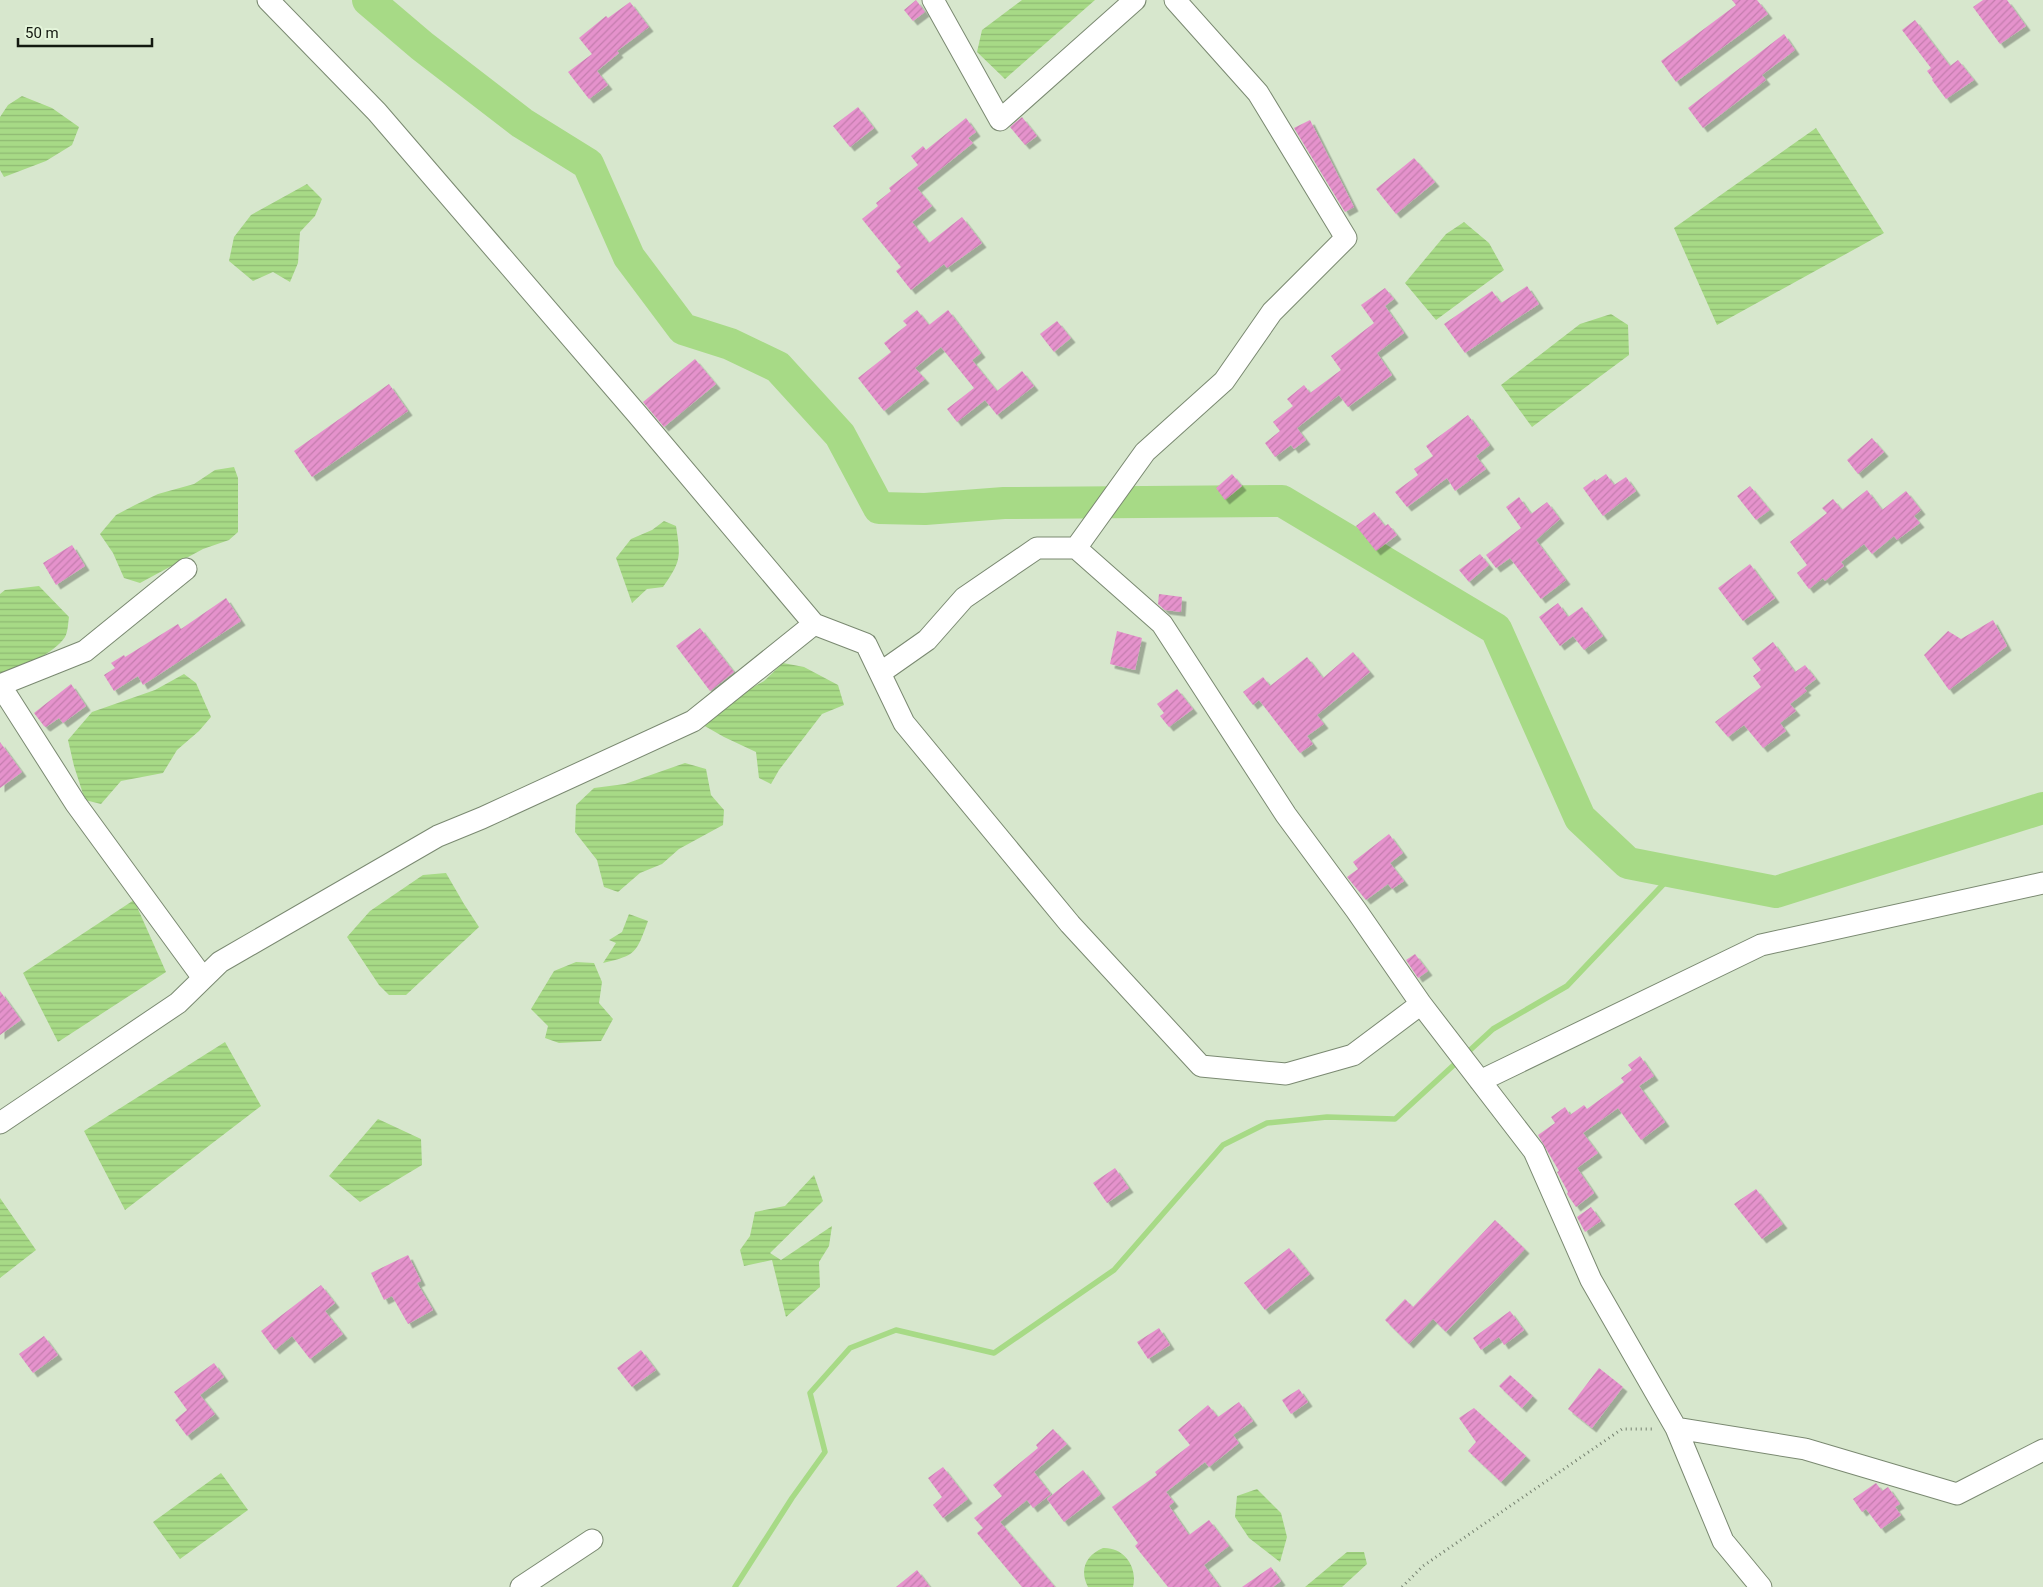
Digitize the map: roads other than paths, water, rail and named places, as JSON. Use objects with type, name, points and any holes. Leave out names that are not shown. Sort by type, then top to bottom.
[{"type":"street","points":[[268,0],[377,112],[631,407],[814,624],[866,644],[904,723],[1070,924],[1201,1066],[1286,1074],[1353,1055],[1421,1004]]},
{"type":"street","points":[[933,0],[1000,120],[1134,0]]},
{"type":"street","points":[[1076,548],[1145,452],[1224,381],[1272,312],[1346,238],[1258,93],[1175,0]]},
{"type":"street","points":[[880,673],[928,640],[964,598],[1037,548],[1076,548],[1162,624],[1286,815],[1356,910],[1421,1004],[1534,1151],[1591,1280],[1676,1428],[1723,1541],[1761,1587]]},
{"type":"street","points":[[186,569],[85,651],[0,685],[76,804],[203,978]]},
{"type":"street","points":[[0,1123],[178,1003],[220,962],[438,836],[491,815],[693,721],[814,624]]},
{"type":"street","points":[[1480,1081],[1761,945],[2043,883]]},
{"type":"street","points":[[1676,1428],[1805,1449],[1957,1494],[2043,1450]]},
{"type":"street","points":[[521,1587],[592,1540]]},
{"type":"waterway","points":[[368,0],[422,46],[522,123],[588,164],[629,257],[683,329],[730,344],[778,367],[840,435],[879,508],[925,509],[1004,503],[1282,501],[1496,629],[1580,818],[1628,863],[1776,892],[2043,808]]},
{"type":"waterway","points":[[735,1587],[792,1498],[825,1452],[810,1393],[850,1348],[896,1330],[994,1353],[1114,1270],[1223,1145],[1267,1123],[1327,1117],[1395,1119],[1493,1029],[1567,986],[1675,872]]}]
